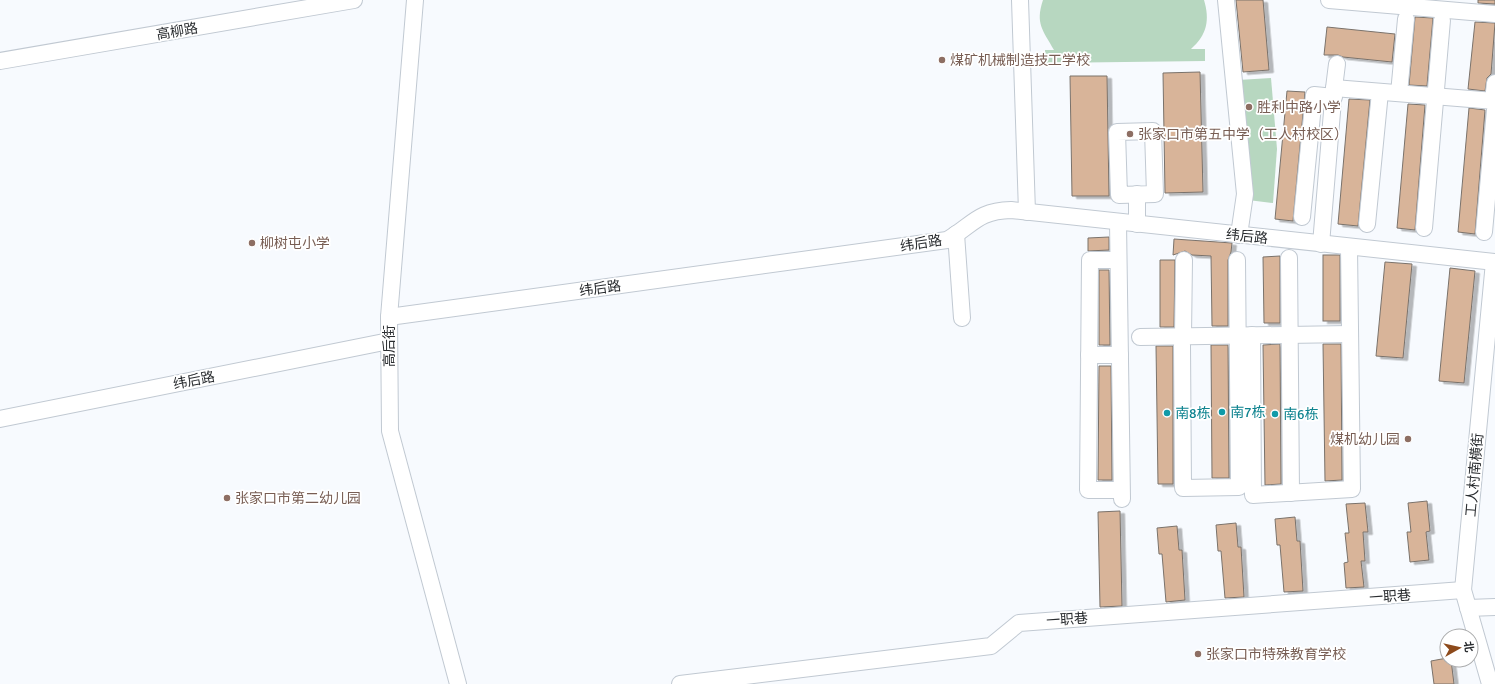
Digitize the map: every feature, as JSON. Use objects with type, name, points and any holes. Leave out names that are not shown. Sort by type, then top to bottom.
[{"type":"street","name":"高柳路","points":[[0,61],[354,0]]},
{"type":"street","name":"高后街","points":[[415,0],[389,317],[390,431],[458,684]]},
{"type":"street","points":[[1020,0],[1027,212]]},
{"type":"street","points":[[1226,0],[1245,194],[1239,235]]},
{"type":"street","points":[[1328,0],[1382,2],[1444,10],[1495,14]]},
{"type":"street","points":[[1424,228],[1444,10]]},
{"type":"street","points":[[1399,93],[1406,19]]},
{"type":"street","points":[[1321,244],[1337,64]]},
{"type":"street","points":[[1484,232],[1495,83]]},
{"type":"street","points":[[1302,217],[1314,95],[1334,92],[1380,92],[1436,96],[1494,104]]},
{"type":"street","points":[[1367,224],[1380,92]]},
{"type":"street","points":[[1307,160],[1328,162]]},
{"type":"street","points":[[1137,194],[1137,224]]},
{"type":"street","name":"纬后路","points":[[389,317],[947,240],[975,219],[987,213],[1005,211],[1027,212],[1494,262]]},
{"type":"street","points":[[1118,222],[1122,494],[1088,490],[1090,260],[1118,260]]},
{"type":"street","points":[[956,234],[962,318]]},
{"type":"street","points":[[1237,260],[1245,335],[1253,495],[1352,489],[1349,247]]},
{"type":"street","points":[[1289,258],[1290,493]]},
{"type":"street","points":[[1184,260],[1183,488],[1239,487],[1245,335]]},
{"type":"street","name":"工人村南横街","points":[[1490,684],[1463,590],[1494,262]]},
{"type":"street","points":[[1140,336],[1183,340],[1245,335],[1350,334]]},
{"type":"street","name":"纬后路","points":[[0,419],[389,341]]},
{"type":"street","points":[[1089,355],[1120,355]]},
{"type":"street","name":"一职巷","points":[[680,684],[991,646],[1019,623],[1463,590]]},
{"type":"street","points":[[1468,608],[1495,607]]},
{"type":"green space","points":[[1043,0],[1204,0],[1207,14],[1206,27],[1201,38],[1191,49],[1205,49],[1205,61],[1045,63],[1045,50],[1054,50],[1041,26],[1040,15]]},
{"type":"green space","points":[[1271,78],[1277,149],[1273,203],[1248,200],[1238,80]]},
{"type":"building","points":[[1236,0],[1263,0],[1269,70],[1243,72]]},
{"type":"building","points":[[1478,0],[1495,0],[1495,4],[1478,3]]},
{"type":"building","points":[[1415,17],[1433,18],[1427,86],[1409,85]]},
{"type":"building","points":[[1475,22],[1495,23],[1491,74],[1487,78],[1485,91],[1468,89]]},
{"type":"building","points":[[1327,27],[1395,34],[1392,62],[1343,57],[1338,55],[1324,55]]},
{"type":"building","points":[[1200,72],[1203,192],[1165,193],[1163,73]]},
{"type":"building","points":[[1070,76],[1107,76],[1109,196],[1072,196]]},
{"type":"building","points":[[1287,91],[1305,92],[1293,221],[1275,219]]},
{"type":"building","points":[[1349,99],[1370,100],[1358,226],[1338,224]]},
{"type":"building","points":[[1408,104],[1425,105],[1415,230],[1397,228]]},
{"type":"building","points":[[1469,108],[1485,110],[1475,234],[1458,232]]},
{"type":"building","points":[[1109,237],[1109,250],[1088,251],[1088,238]]},
{"type":"building","points":[[1174,239],[1232,243],[1228,260],[1228,326],[1212,326],[1211,256],[1192,255],[1185,251],[1173,255]]},
{"type":"building","points":[[1323,255],[1340,255],[1340,321],[1323,321]]},
{"type":"building","points":[[1280,256],[1280,323],[1264,323],[1263,257]]},
{"type":"building","points":[[1160,260],[1175,260],[1174,327],[1160,327]]},
{"type":"building","points":[[1385,262],[1412,264],[1403,358],[1376,356]]},
{"type":"building","points":[[1450,268],[1475,271],[1464,383],[1439,381]]},
{"type":"building","points":[[1099,270],[1109,270],[1110,345],[1099,345]]},
{"type":"building","name":"南6栋","points":[[1280,344],[1281,484],[1265,485],[1263,345]]},
{"type":"building","points":[[1323,344],[1341,344],[1342,480],[1325,481]]},
{"type":"building","name":"南7栋","points":[[1211,345],[1228,345],[1229,478],[1212,478]]},
{"type":"building","name":"南8栋","points":[[1156,346],[1173,346],[1173,484],[1158,484]]},
{"type":"building","points":[[1099,366],[1111,366],[1112,480],[1098,480]]},
{"type":"building","points":[[1427,501],[1430,531],[1426,532],[1429,560],[1410,562],[1407,532],[1411,532],[1408,503]]},
{"type":"building","points":[[1365,503],[1368,532],[1363,532],[1365,561],[1361,561],[1364,587],[1346,588],[1344,563],[1348,562],[1345,533],[1349,533],[1346,504]]},
{"type":"building","points":[[1120,511],[1122,606],[1100,607],[1098,512]]},
{"type":"building","points":[[1295,517],[1297,541],[1300,541],[1303,591],[1284,592],[1280,545],[1277,545],[1275,519]]},
{"type":"building","points":[[1236,523],[1238,547],[1241,547],[1244,597],[1225,598],[1221,551],[1218,551],[1216,525]]},
{"type":"building","points":[[1177,526],[1179,550],[1182,550],[1185,600],[1166,602],[1162,554],[1159,554],[1157,528]]},
{"type":"building","points":[[1439,660],[1439,668],[1452,668],[1454,684],[1434,684],[1431,661]]},
{"type":"place","name":"煤矿机械制造技工学校","points":[[942,60]]},
{"type":"place","name":"胜利中路小学","points":[[1249,107]]},
{"type":"place","name":"张家口市第五中学（工人村校区）","points":[[1130,134]]},
{"type":"place","name":"柳树屯小学","points":[[252,243]]},
{"type":"place","name":"南7栋","points":[[1222,412]]},
{"type":"place","name":"南8栋","points":[[1167,413]]},
{"type":"place","name":"南6栋","points":[[1275,414]]},
{"type":"place","name":"煤机幼儿园","points":[[1408,439]]},
{"type":"place","name":"张家口市第二幼儿园","points":[[227,498]]},
{"type":"place","name":"张家口市特殊教育学校","points":[[1198,654]]}]
